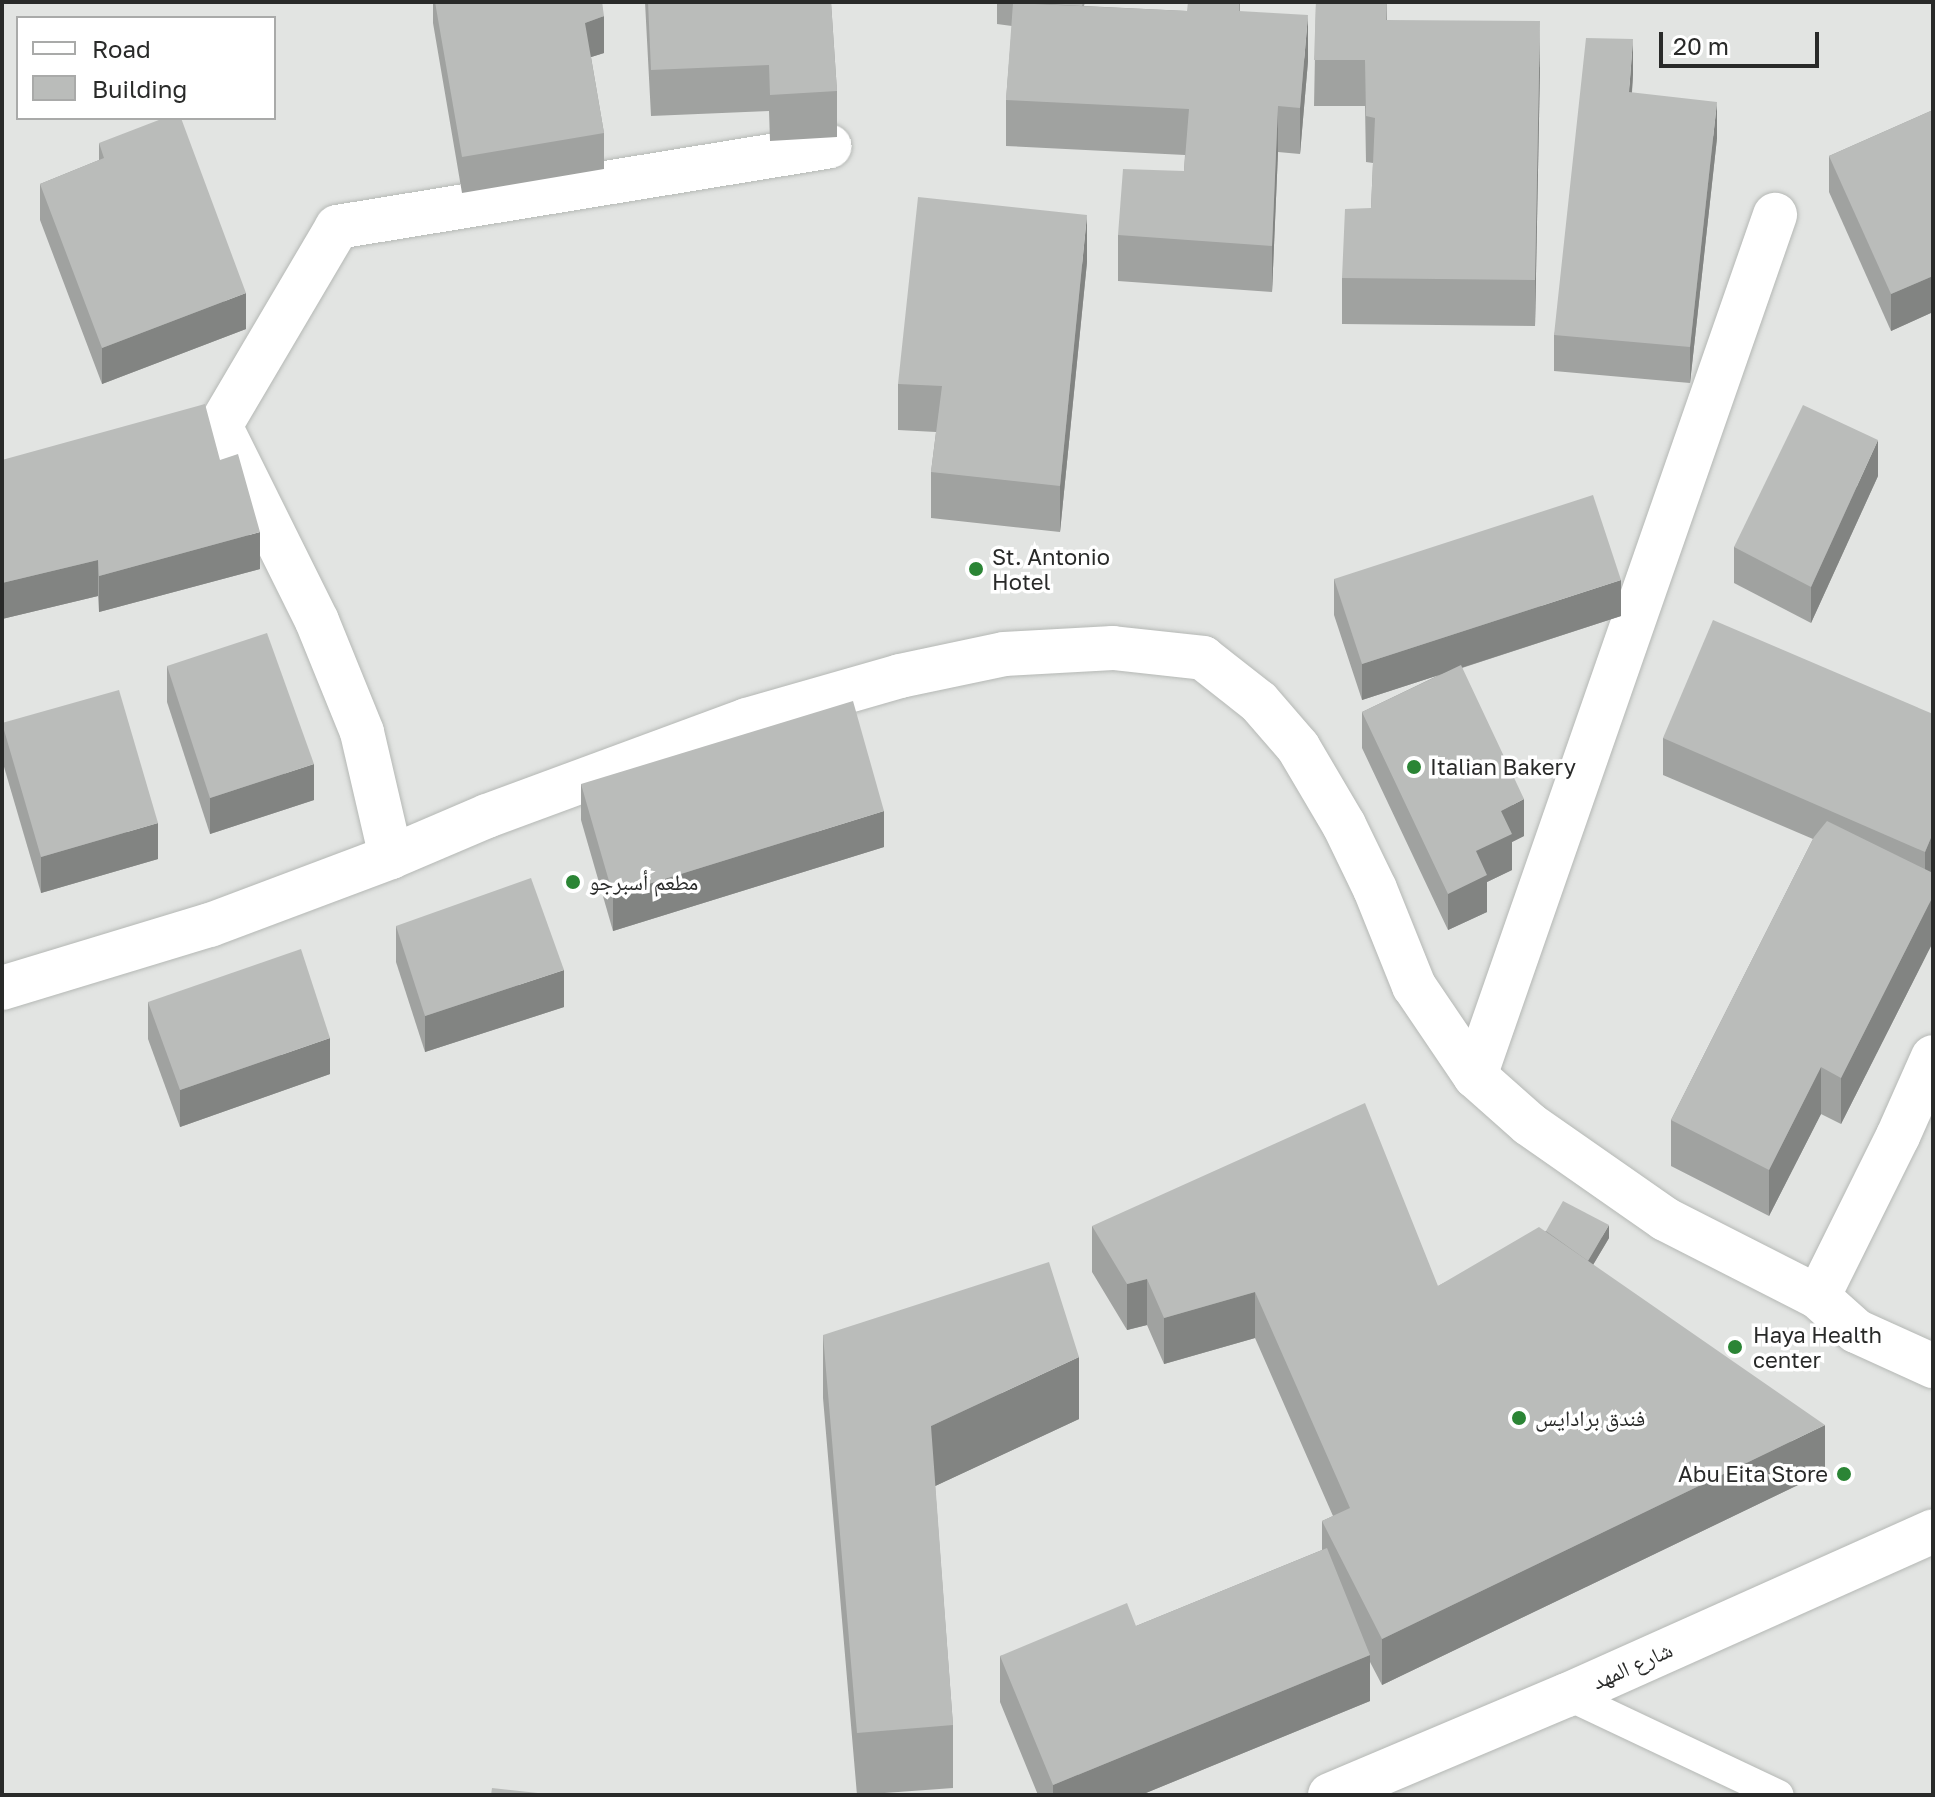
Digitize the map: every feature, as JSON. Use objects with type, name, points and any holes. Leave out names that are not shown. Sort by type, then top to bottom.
[{"type":"street","points":[[391,857],[362,732],[317,621],[220,426],[337,227],[829,146]]},
{"type":"street","points":[[1475,1076],[1775,215]]},
{"type":"street","points":[[2,988],[210,925],[391,857],[487,816],[747,720],[900,676],[1020,653],[1113,648],[1203,658],[1259,702],[1298,747],[1369,876],[1414,986],[1475,1076],[1529,1124],[1665,1219],[1818,1297],[1856,1331],[1933,1366]]},
{"type":"street","points":[[1818,1297],[1898,1136],[1933,1057]]},
{"type":"street","name":"شارع المهد","points":[[1330,1795],[1567,1695],[1933,1531]]},
{"type":"lane","points":[[1567,1695],[1779,1795]]},
{"type":"building","points":[[435,2],[602,2],[604,16],[585,23],[604,133],[462,157]]},
{"type":"building","points":[[648,2],[831,2],[837,91],[770,95],[769,65],[651,70]]},
{"type":"building","points":[[1016,2],[1083,2],[1082,6]]},
{"type":"building","points":[[1188,2],[1239,2],[1239,11],[1308,15],[1300,108],[1278,106],[1272,246],[1118,235],[1123,169],[1184,171],[1189,109],[1006,100],[1013,3],[1187,11]]},
{"type":"building","points":[[1316,2],[1387,2],[1386,20],[1540,21],[1535,280],[1342,278],[1345,209],[1371,208],[1375,118],[1366,116],[1365,60],[1314,60]]},
{"type":"building","points":[[1586,38],[1633,39],[1629,92],[1717,102],[1690,347],[1554,335]]},
{"type":"building","points":[[1933,110],[1933,276],[1891,294],[1829,156]]},
{"type":"building","points":[[159,120],[182,120],[246,293],[102,348],[40,184],[104,158],[99,143]]},
{"type":"building","points":[[918,197],[1087,215],[1060,486],[931,472],[942,386],[898,384]]},
{"type":"building","points":[[205,404],[220,460],[238,454],[260,532],[99,576],[98,560],[2,583],[2,460]]},
{"type":"building","points":[[1803,405],[1878,440],[1811,587],[1734,547]]},
{"type":"building","points":[[1593,495],[1621,580],[1362,664],[1334,579]]},
{"type":"building","points":[[1713,620],[1933,714],[1933,833],[1925,852],[1663,738]]},
{"type":"building","points":[[267,633],[314,764],[210,798],[167,666]]},
{"type":"building","points":[[1461,665],[1524,799],[1501,811],[1512,834],[1476,851],[1487,875],[1448,894],[1362,712]]},
{"type":"building","points":[[119,690],[158,823],[41,857],[2,723]]},
{"type":"building","points":[[853,701],[884,811],[613,895],[581,784]]},
{"type":"building","points":[[1827,821],[1933,873],[1933,896],[1841,1078],[1821,1067],[1769,1170],[1671,1120],[1814,837]]},
{"type":"building","points":[[531,878],[564,970],[425,1016],[396,926]]},
{"type":"building","points":[[301,949],[330,1038],[180,1090],[148,1002]]},
{"type":"building","name":"فندق برادايس","points":[[1365,1103],[1438,1286],[1539,1227],[1825,1425],[1382,1639],[1322,1521],[1350,1508],[1255,1292],[1164,1318],[1147,1279],[1127,1284],[1092,1226]]},
{"type":"building","points":[[1563,1201],[1609,1225],[1588,1261],[1546,1231]]},
{"type":"building","points":[[1049,1262],[1079,1357],[931,1426],[953,1725],[857,1733],[823,1335]]},
{"type":"building","points":[[1327,1548],[1370,1655],[1053,1785],[1000,1656],[1127,1603],[1136,1626]]},
{"type":"building","points":[[492,1788],[556,1795],[491,1795]]},
{"type":"place","name":"St. Antonio Hotel","points":[[976,569]]},
{"type":"place","name":"Italian Bakery","points":[[1414,767]]},
{"type":"place","name":"مطعم أسبرجو","points":[[573,882]]},
{"type":"place","name":"Haya Health center","points":[[1735,1347]]},
{"type":"place","name":"فندق برادايس","points":[[1519,1418]]},
{"type":"place","name":"Abu Eita Store","points":[[1844,1474]]}]
